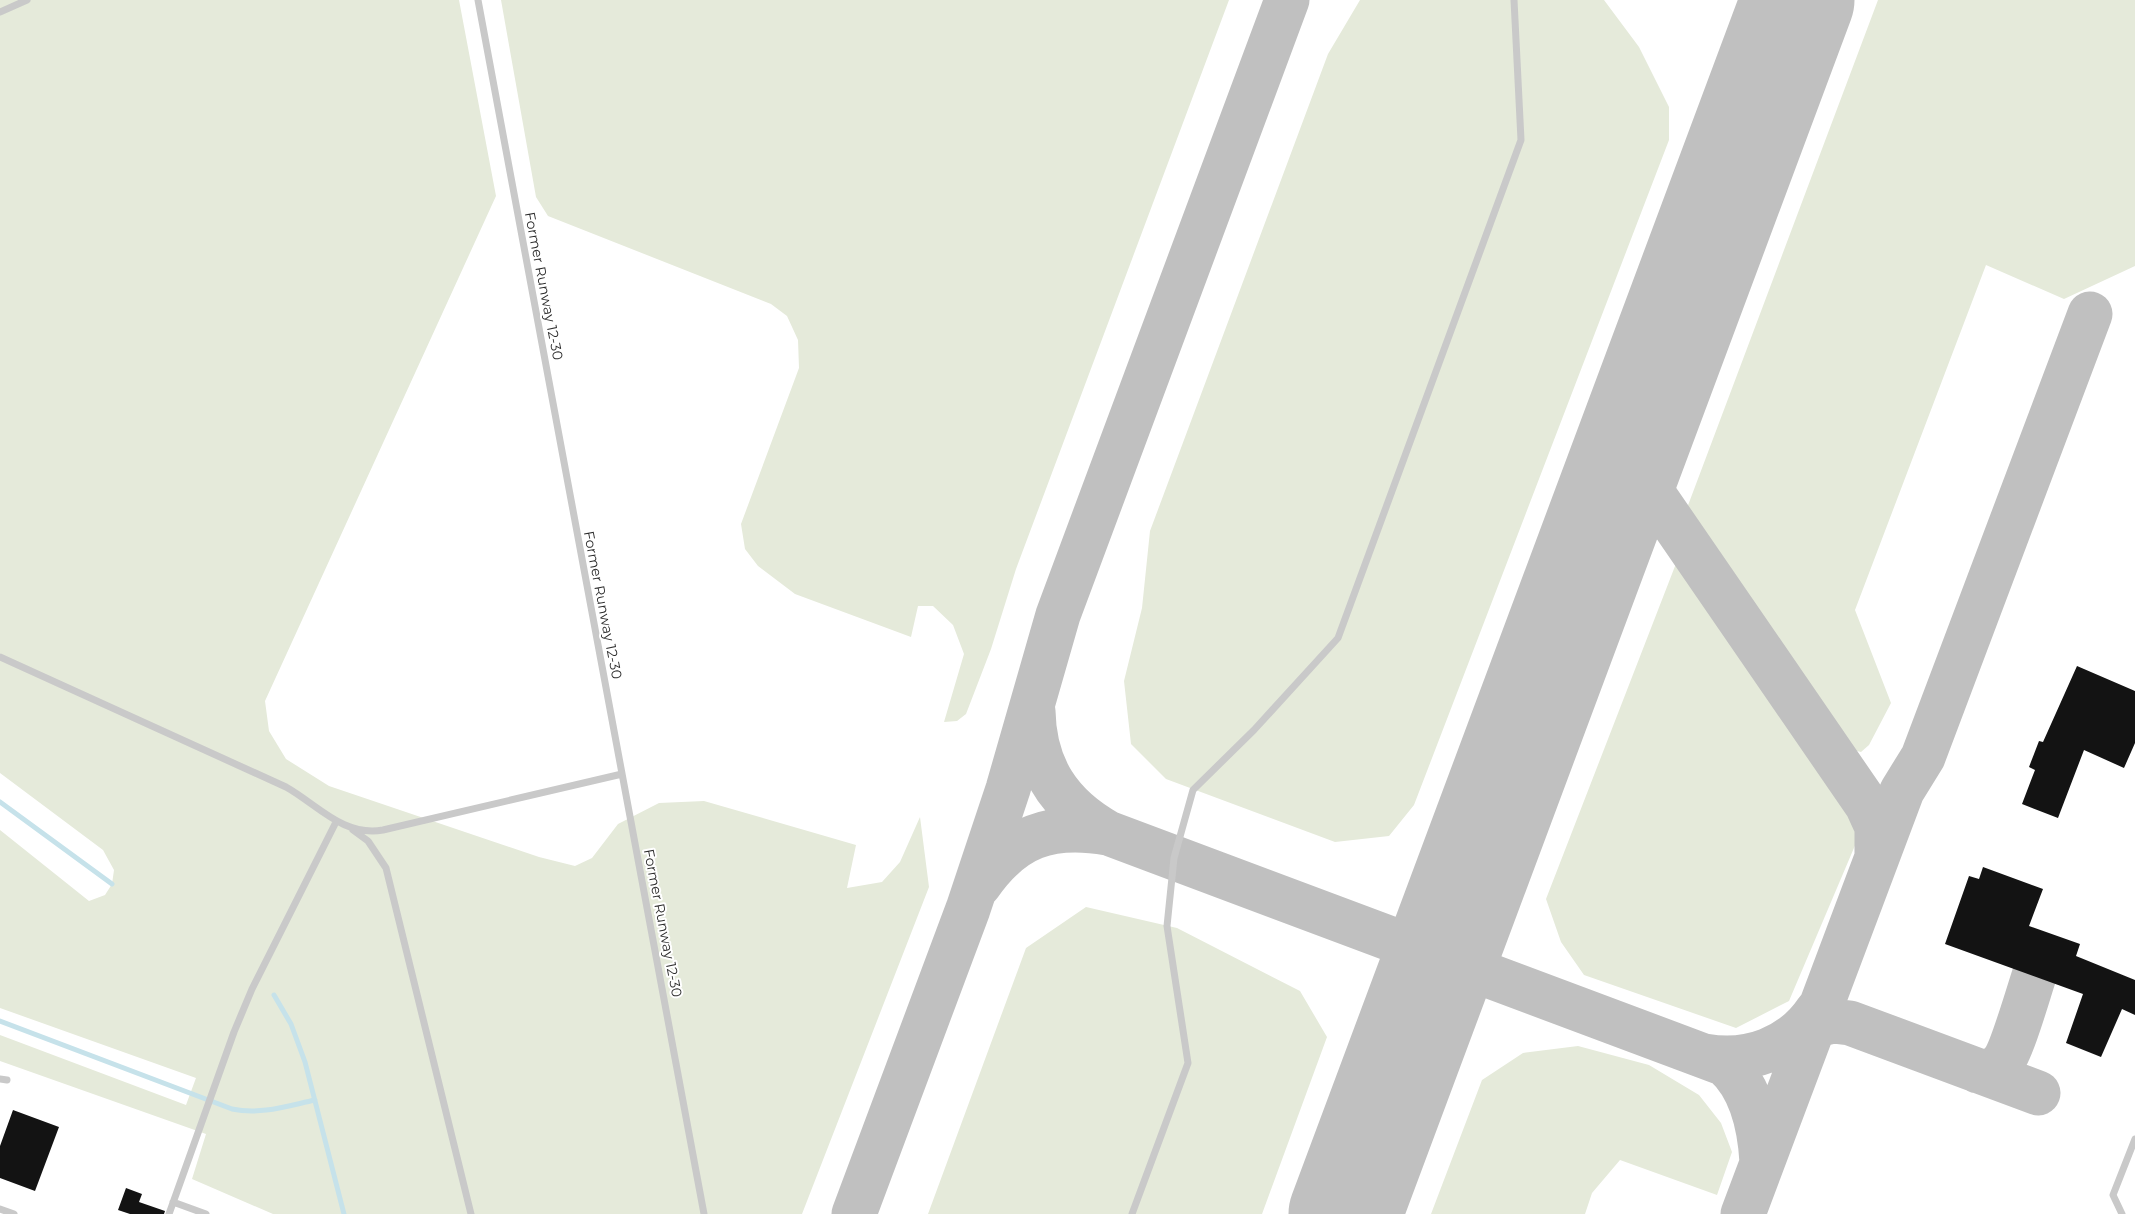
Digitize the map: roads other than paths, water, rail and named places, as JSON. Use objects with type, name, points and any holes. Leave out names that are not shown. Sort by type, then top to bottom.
[{"type":"lane","points":[[0,12],[27,0]]},
{"type":"lane","name":"Former Runway 12-30","points":[[478,0],[704,1214]]},
{"type":"lane","points":[[1132,1214],[1188,1062],[1167,926],[1174,858],[1193,790],[1254,730],[1338,638],[1521,140],[1514,0]]},
{"type":"lane","points":[[0,657],[286,787],[305,798],[336,822],[351,829],[368,841],[386,868],[471,1214]]},
{"type":"lane","points":[[351,829],[372,832],[383,830],[622,774]]},
{"type":"lane","points":[[169,1214],[234,1032],[252,989],[336,822]]},
{"type":"lane","points":[[2118,1213],[2114,1195],[2135,1139]]},
{"type":"lane","points":[[173,1202],[206,1214]]},
{"type":"lane","points":[[0,1209],[14,1214]]},
{"type":"waterway","points":[[0,802],[112,884]]},
{"type":"waterway","points":[[274,995],[291,1024],[305,1062],[344,1214]]},
{"type":"waterway","points":[[0,1021],[232,1109],[243,1111],[264,1110],[315,1100]]}]
